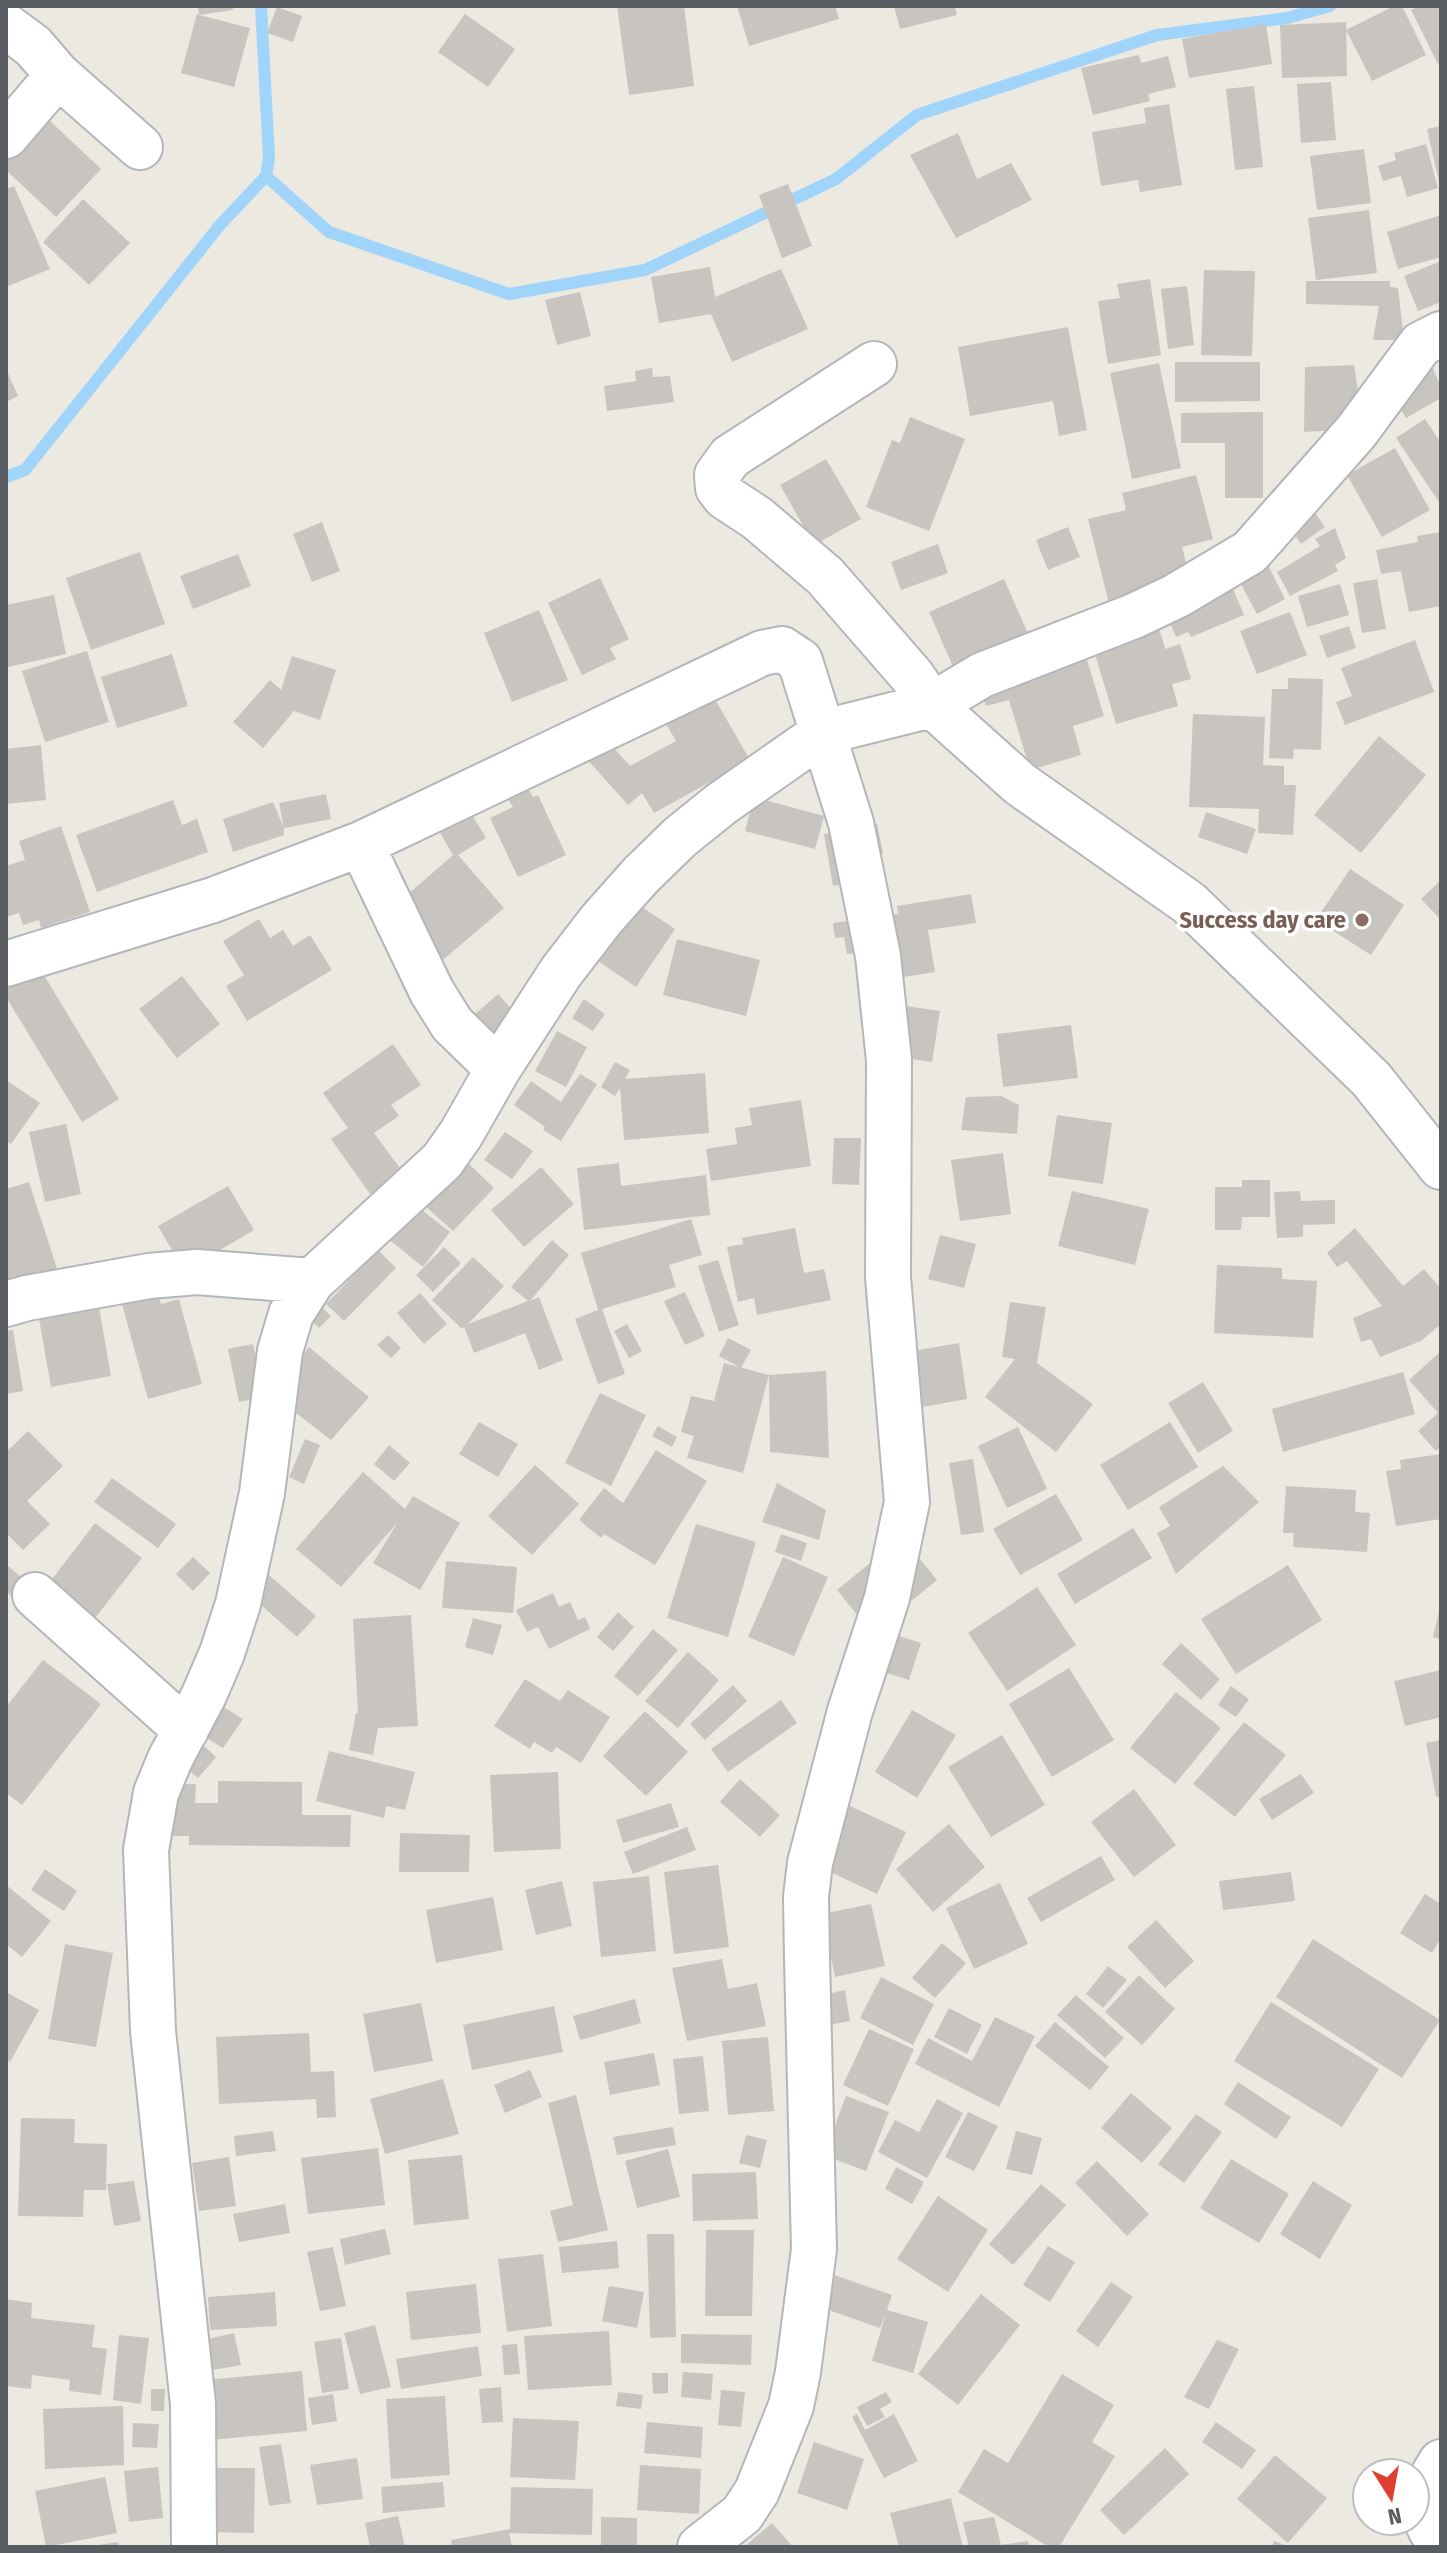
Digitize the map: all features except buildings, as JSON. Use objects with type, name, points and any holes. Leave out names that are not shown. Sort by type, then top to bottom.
[{"type":"street","points":[[6,26],[33,46],[58,75],[140,147]]},
{"type":"street","points":[[6,136],[58,75]]},
{"type":"street","points":[[194,2547],[193,2404],[153,2031],[146,1850],[156,1793],[222,1653],[238,1604],[262,1493],[280,1351],[291,1314],[312,1281],[442,1161],[561,972],[601,920],[680,837],[721,804],[824,732],[932,705],[982,675],[1134,616],[1176,596],[1250,552],[1356,432],[1421,344],[1441,334]]},
{"type":"street","points":[[874,364],[730,457],[717,475],[718,488],[725,497],[757,518],[825,576],[912,676],[932,705],[1020,784],[1189,903],[1371,1079],[1441,1167]]},
{"type":"street","points":[[6,964],[213,900],[361,844],[762,653],[782,649],[800,661],[851,823],[878,956],[889,1060],[888,1277],[907,1502],[887,1598],[850,1711],[810,1863],[806,1927],[814,2249],[798,2372],[791,2406],[757,2491],[742,2514],[700,2547]]},
{"type":"street","points":[[361,844],[408,946],[439,1003],[452,1024],[498,1069]]},
{"type":"street","points":[[6,1304],[149,1276],[197,1272],[312,1281]]},
{"type":"street","points":[[35,1595],[186,1730]]},
{"type":"street","points":[[1441,2462],[1423,2492],[1423,2515],[1434,2537],[1441,2540]]},
{"type":"waterway","points":[[6,477],[25,470],[220,225],[266,176],[269,158],[261,6]]},
{"type":"waterway","points":[[266,176],[329,232],[509,294],[645,270],[836,179],[917,115],[1157,35],[1287,18],[1330,6]]},
{"type":"place","name":"Success day care","points":[[1362,920]]}]
